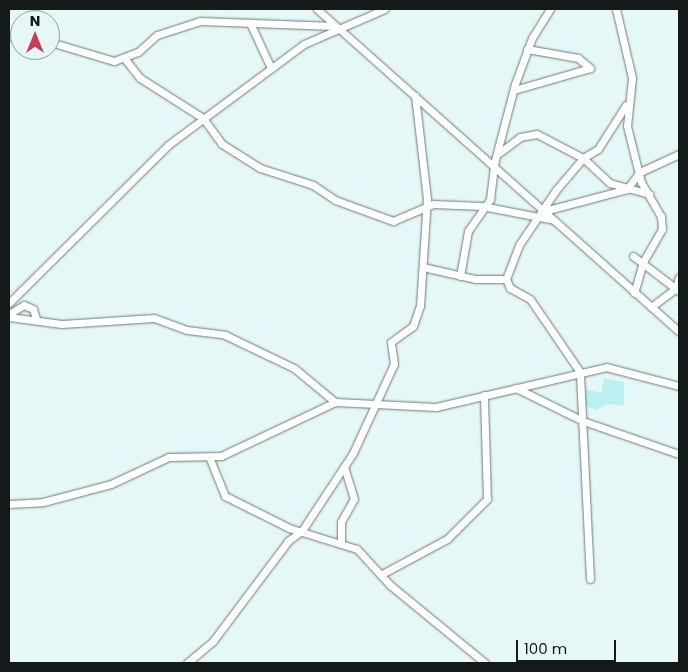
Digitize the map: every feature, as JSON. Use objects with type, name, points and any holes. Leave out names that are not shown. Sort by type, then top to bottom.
[{"type":"street","points":[[317,9],[494,164],[541,214]]},
{"type":"street","points":[[9,303],[141,170],[203,118],[254,85],[271,68],[304,44],[337,28],[385,9]]},
{"type":"street","points":[[460,276],[468,231],[482,206],[490,198],[494,164],[499,153],[514,90],[527,49],[550,9]]},
{"type":"street","points":[[616,9],[631,69],[626,105],[627,126],[640,172],[661,216],[662,229],[642,262],[634,293]]},
{"type":"street","points":[[60,45],[107,61],[125,58],[157,36],[200,21],[337,28]]},
{"type":"street","points":[[250,23],[271,68]]},
{"type":"street","points":[[514,90],[590,68],[578,58],[527,49]]},
{"type":"street","points":[[125,58],[140,78],[203,118],[222,144],[260,168],[313,185],[335,200],[393,221],[426,207],[482,206],[541,214],[554,220],[679,332]]},
{"type":"street","points":[[187,663],[213,641],[300,532],[344,466],[394,364],[391,342],[412,326],[418,311],[423,267],[426,207],[416,96]]},
{"type":"street","points":[[590,579],[580,372],[530,299],[510,288],[506,279],[518,245],[583,158],[598,149],[626,105]]},
{"type":"street","points":[[499,153],[528,134],[583,158],[610,182],[627,189],[649,194]]},
{"type":"street","points":[[541,214],[627,189],[640,172],[679,154]]},
{"type":"street","points":[[633,256],[678,290]]},
{"type":"street","points":[[423,267],[460,276],[506,279]]},
{"type":"street","points":[[678,290],[679,277]]},
{"type":"street","points":[[651,307],[678,290]]},
{"type":"street","points":[[9,315],[24,305],[33,309],[36,318]]},
{"type":"street","points":[[9,315],[36,318],[62,324],[148,318],[225,335],[294,368],[336,402]]},
{"type":"street","points":[[9,504],[43,502],[111,484],[169,457],[210,459],[336,402],[376,401],[422,408],[606,367],[679,386]]},
{"type":"street","points":[[516,388],[583,421],[679,454]]},
{"type":"street","points":[[382,574],[447,539],[487,499],[484,395]]},
{"type":"street","points":[[210,459],[225,496],[300,532],[360,550],[382,574],[485,663]]},
{"type":"street","points":[[341,544],[341,522],[354,499],[344,466]]},
{"type":"shaded area","points":[[604,378],[624,382],[624,406],[608,404],[596,410],[583,405],[581,388],[601,393]]}]
